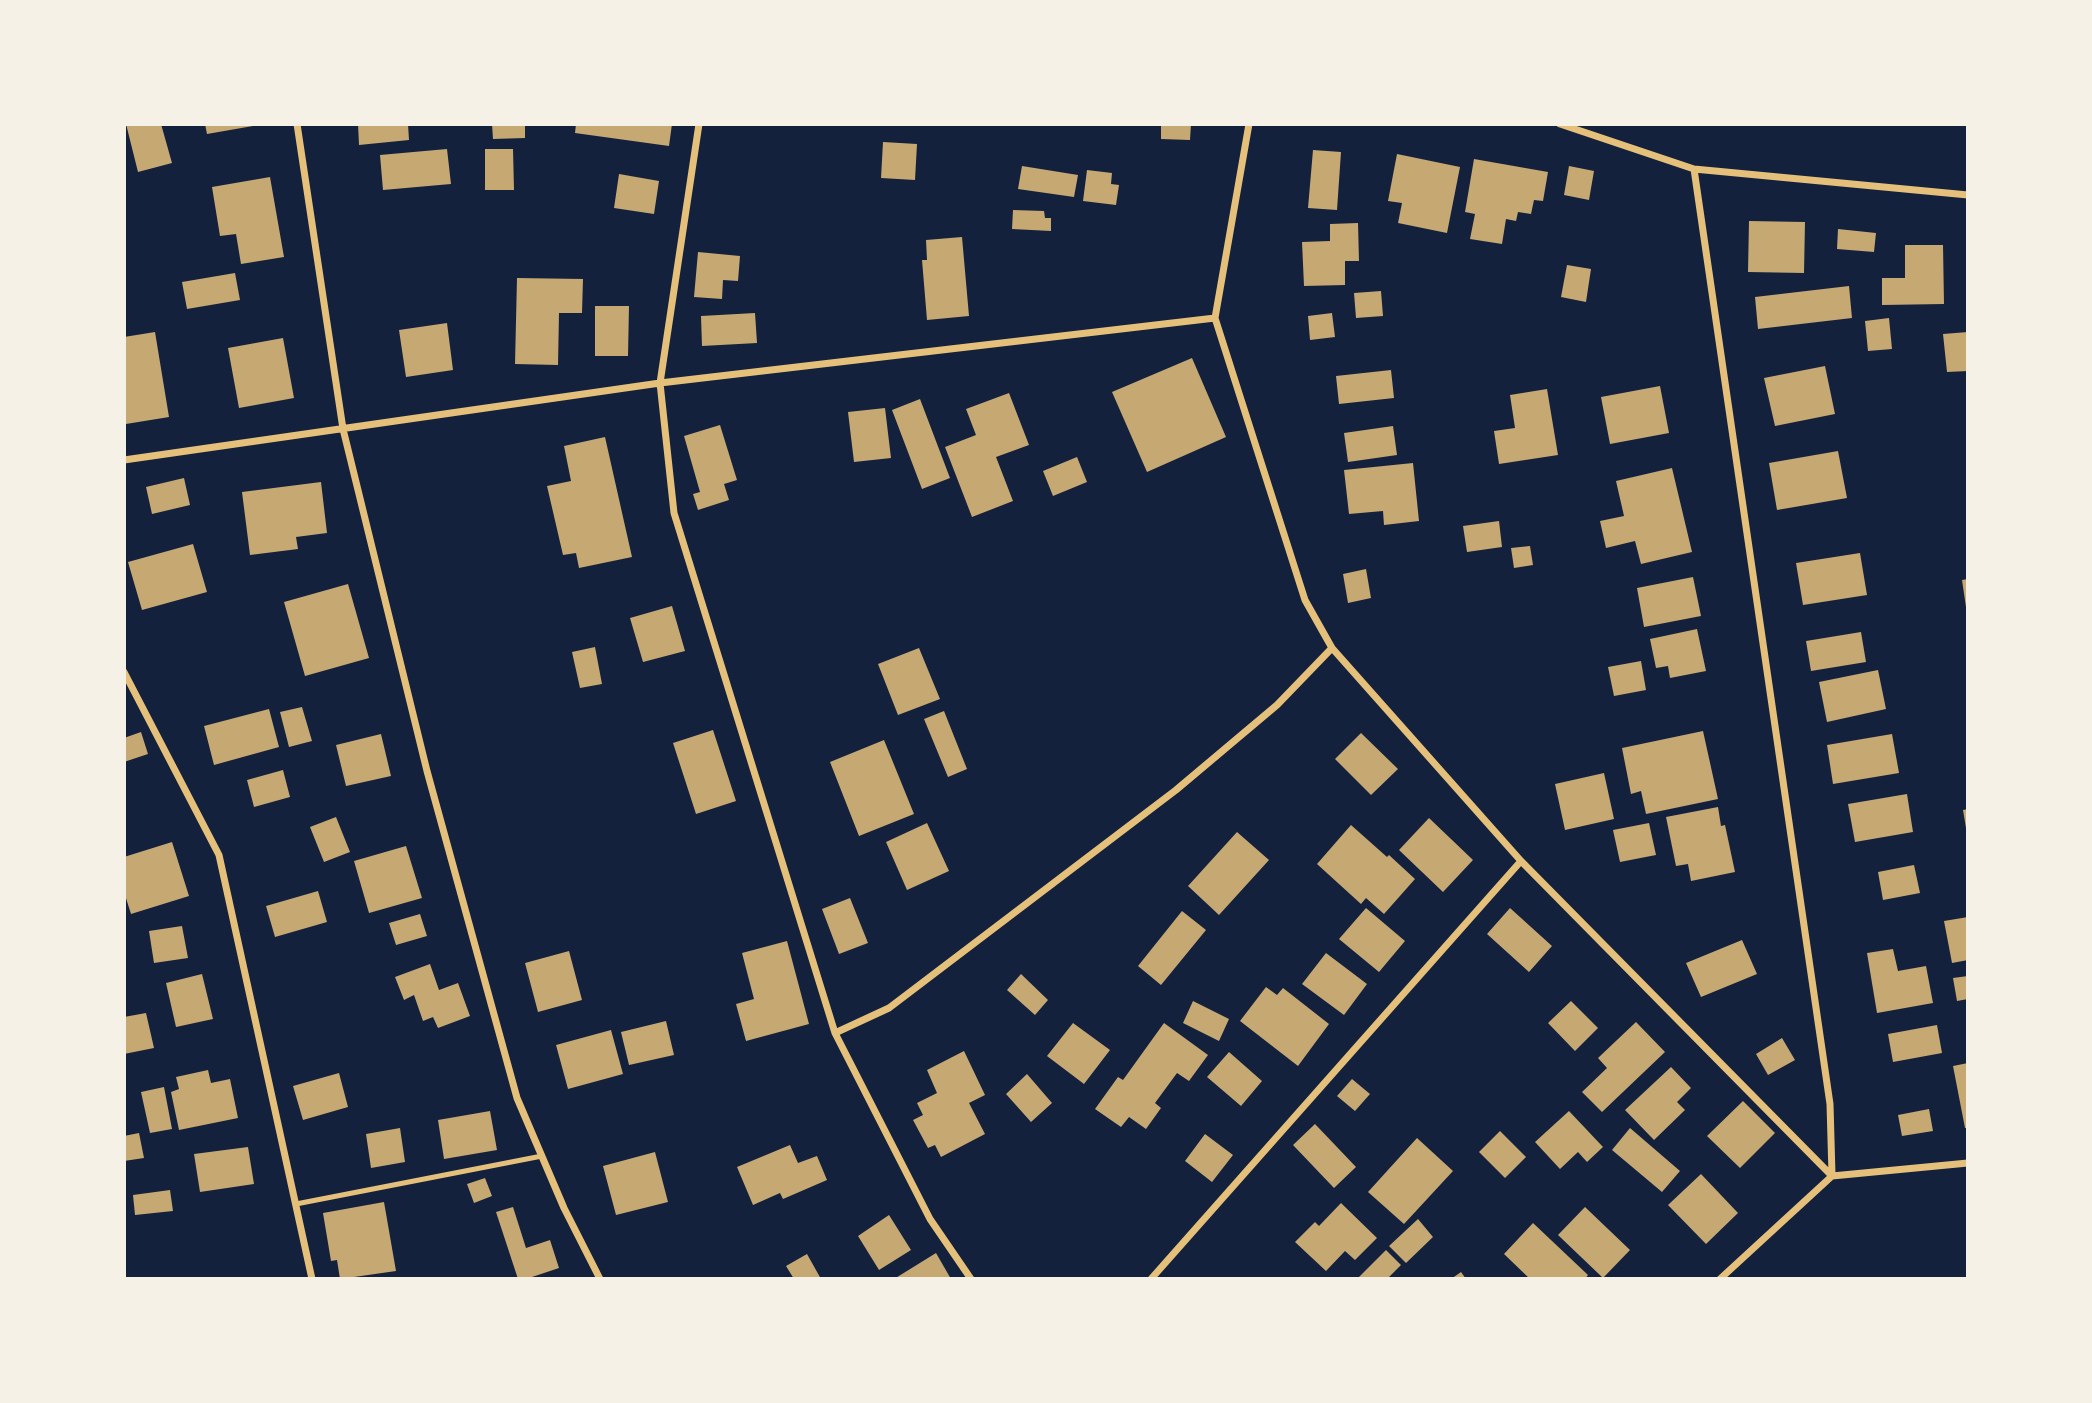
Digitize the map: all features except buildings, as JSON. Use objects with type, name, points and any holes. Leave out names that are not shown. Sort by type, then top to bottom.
[{"type":"street","points":[[297,124],[343,429],[431,784],[517,1098],[564,1208],[600,1279]]},
{"type":"street","points":[[699,124],[660,383],[674,513],[835,1033],[930,1219],[971,1279]]},
{"type":"street","points":[[1249,124],[1215,318],[1305,600],[1332,648],[1521,861],[1832,1176]]},
{"type":"street","points":[[1560,124],[1694,169],[1968,195]]},
{"type":"street","points":[[1694,169],[1830,1104],[1832,1176]]},
{"type":"street","points":[[124,460],[660,383],[1215,318]]},
{"type":"street","points":[[835,1033],[889,1008],[1165,799],[1277,705],[1332,648]]},
{"type":"street","points":[[124,671],[219,855],[312,1279]]},
{"type":"street","points":[[1151,1279],[1521,861]]},
{"type":"street","points":[[1720,1279],[1832,1176],[1968,1163]]},
{"type":"lane","points":[[296,1204],[542,1156]]}]
